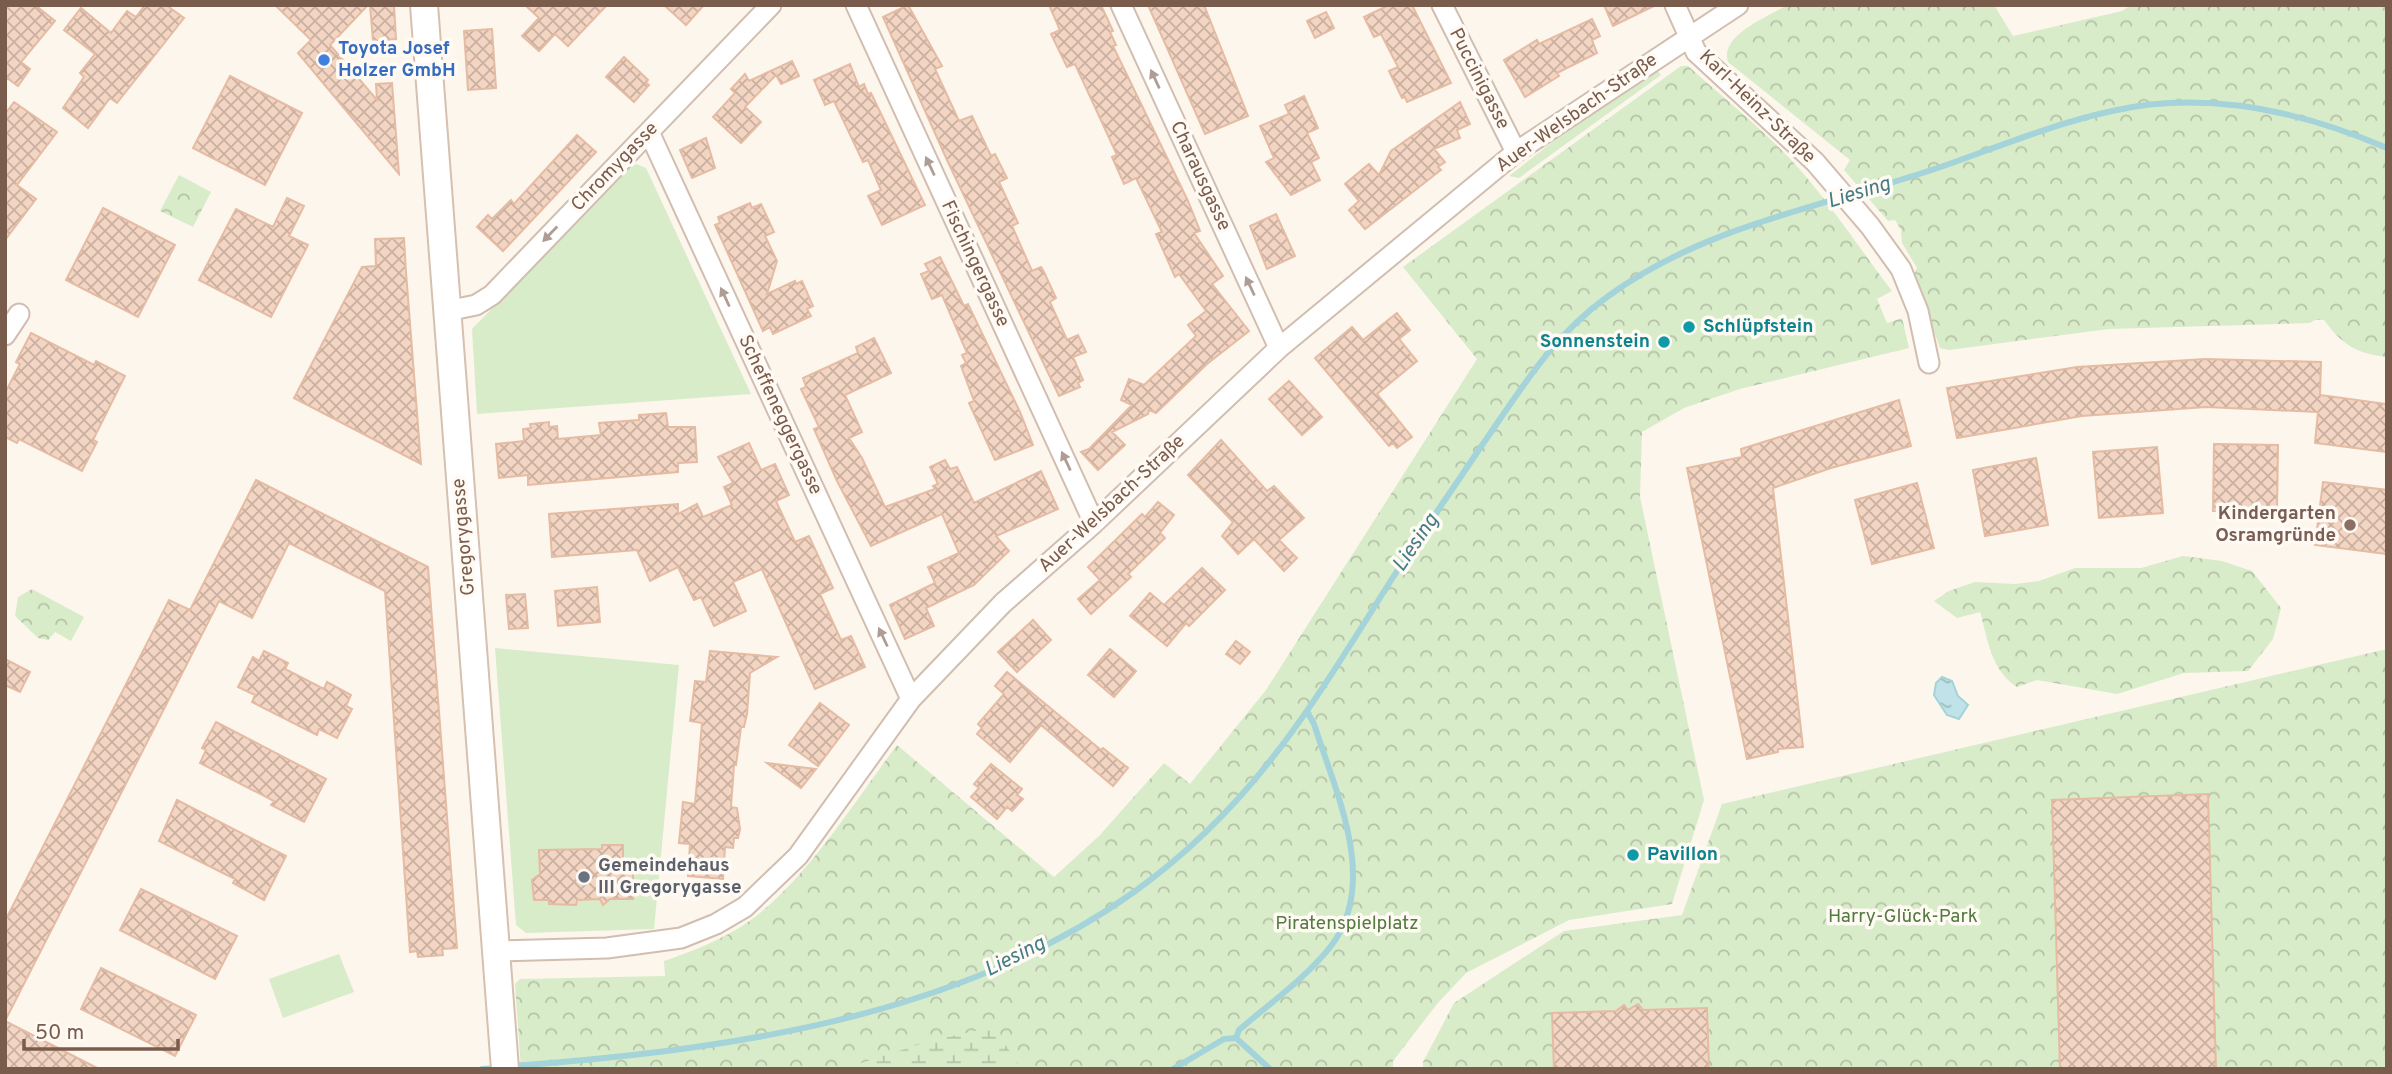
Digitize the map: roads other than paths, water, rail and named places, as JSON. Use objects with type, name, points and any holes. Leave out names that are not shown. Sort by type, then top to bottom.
[{"type":"street","name":"Gregorygasse","points":[[424,5],[505,1069]]},
{"type":"street","name":"Chromygasse","points":[[447,312],[476,305],[492,295],[771,5]]},
{"type":"street","name":"Fischingergasse","points":[[856,5],[1094,523]]},
{"type":"street","name":"Charausgasse","points":[[1121,5],[1279,348]]},
{"type":"street","name":"Puccinigasse","points":[[1442,5],[1516,152]]},
{"type":"street","name":"Karl-Heinz-Straße","points":[[1675,5],[1696,52],[1822,170],[1870,226],[1901,269],[1911,291],[1929,363]]},
{"type":"street","name":"Auer-Welsbach-Straße","points":[[497,951],[607,948],[681,938],[716,924],[745,907],[798,856],[911,698],[1003,603],[1094,523],[1279,348],[1516,152],[1738,5]]},
{"type":"street","name":"Scheffeneggergasse","points":[[649,132],[911,698]]},
{"type":"street","points":[[5,335],[19,314]]},
{"type":"water","points":[[1942,677],[1952,681],[1958,696],[1968,705],[1959,719],[1947,715],[1934,695],[1936,683]]},
{"type":"waterway","name":"Liesing","points":[[512,1066],[674,1050],[755,1037],[836,1021],[915,999],[992,971],[1065,935],[1134,892],[1214,824],[1278,750],[1307,711],[1521,388],[1568,330],[1607,297],[1646,271],[1687,250],[1774,218],[1908,178],[2051,128],[2112,111],[2147,105],[2217,104],[2287,114],[2387,148]]},
{"type":"waterway","points":[[1270,1069],[1236,1038],[1239,1030],[1299,980],[1331,946],[1345,921],[1352,894],[1353,865],[1342,807],[1308,713]]},
{"type":"waterway","points":[[1173,1069],[1224,1039],[1236,1038]]},
{"type":"waterway","name":"Liesing","points":[[482,1069],[498,1068]]},
{"type":"place","name":"Toyota Josef Holzer GmbH","points":[[324,60]]},
{"type":"place","name":"Schlüpfstein","points":[[1689,327]]},
{"type":"place","name":"Sonnenstein","points":[[1664,342]]},
{"type":"place","name":"Kindergarten Osramgründe","points":[[2350,525]]},
{"type":"place","name":"Pavillon","points":[[1633,855]]},
{"type":"place","name":"Gemeindehaus III Gregorygasse","points":[[584,877]]},
{"type":"park label","name":"Harry-Glück-Park","points":[[1903,917]]},
{"type":"park label","name":"Piratenspielplatz","points":[[1347,924]]}]
